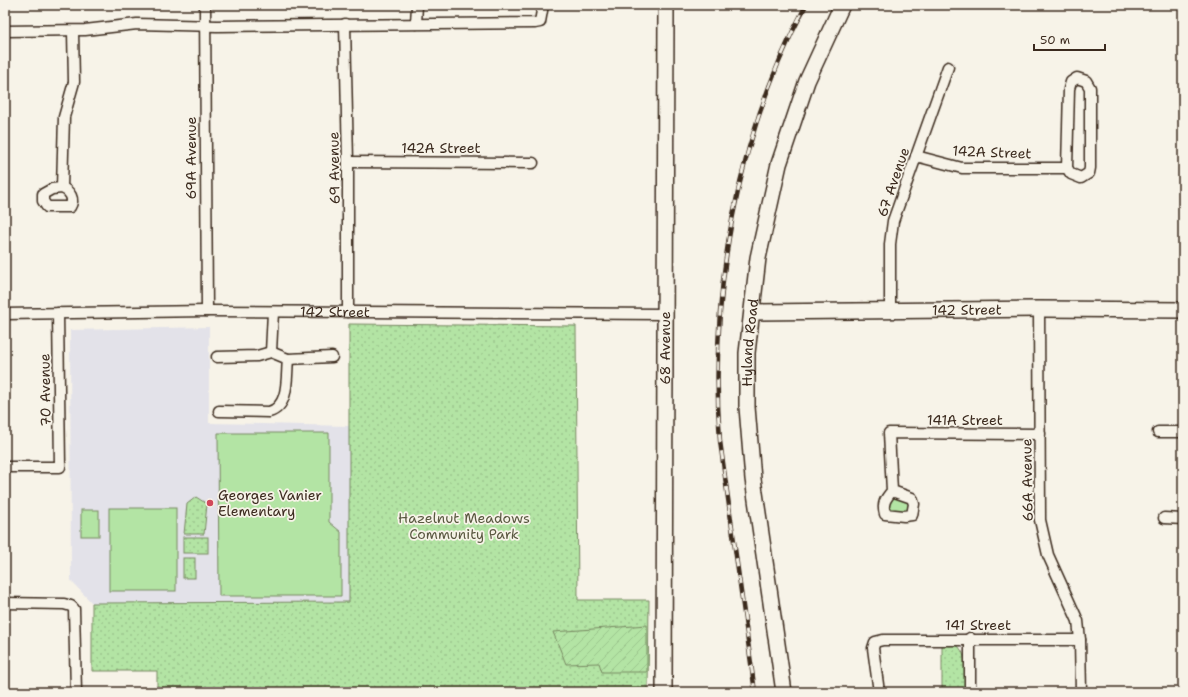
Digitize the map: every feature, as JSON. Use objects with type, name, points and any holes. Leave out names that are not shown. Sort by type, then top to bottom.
[{"type":"street","name":"69A Avenue","points":[[205,5],[207,311]]},
{"type":"street","points":[[416,24],[417,5]]},
{"type":"street","points":[[5,31],[73,31],[137,24],[535,23],[540,22],[543,5]]},
{"type":"street","name":"68 Avenue","points":[[664,692],[666,5]]},
{"type":"street","name":"Hyland Road","points":[[784,692],[749,446],[746,368],[763,232],[781,157],[807,81],[842,5]]},
{"type":"street","name":"69 Avenue","points":[[345,24],[348,162],[348,312]]},
{"type":"street","points":[[62,188],[64,117],[74,82],[73,31]]},
{"type":"street","name":"67 Avenue","points":[[890,311],[890,244],[893,221],[948,67]]},
{"type":"street","name":"142A Street","points":[[1081,78],[1086,81],[1090,88],[1090,168],[1089,173],[1081,178],[1071,174],[1067,168],[1069,86],[1073,80],[1081,78]]},
{"type":"street","name":"142A Street","points":[[916,156],[962,168],[1067,168]]},
{"type":"street","name":"142A Street","points":[[348,162],[533,163]]},
{"type":"street","name":"142 Street","points":[[752,312],[1039,309],[1183,310]]},
{"type":"street","name":"66A Avenue","points":[[1039,309],[1040,520],[1048,555],[1078,620],[1081,692]]},
{"type":"street","name":"142 Street","points":[[5,314],[207,311],[665,314]]},
{"type":"street","points":[[271,352],[273,312]]},
{"type":"street","name":"70 Avenue","points":[[5,468],[60,467],[58,313]]},
{"type":"street","points":[[217,357],[258,356],[271,352],[288,359],[332,357]]},
{"type":"street","points":[[219,411],[270,412],[276,410],[284,399],[288,359]]},
{"type":"street","points":[[1158,432],[1183,432]]},
{"type":"street","name":"141A Street","points":[[892,490],[889,433],[1040,434]]},
{"type":"street","points":[[1164,518],[1183,519]]},
{"type":"street","points":[[5,603],[71,606],[74,614],[76,692]]},
{"type":"street","points":[[970,638],[970,692]]},
{"type":"street","name":"141 Street","points":[[879,692],[873,648],[875,642],[883,640],[970,638],[1080,640]]},
{"type":"shaded area","name":"Georges Vanier Elementary","points":[[209,327],[209,423],[349,426],[349,602],[92,603],[71,581],[70,330]]},
{"type":"green space","name":"Hazelnut Meadows Community Park","points":[[349,324],[576,326],[578,600],[649,600],[648,692],[157,692],[157,671],[92,671],[92,603],[349,602]]},
{"type":"green space","points":[[218,433],[329,433],[329,522],[341,532],[341,596],[219,596]]},
{"type":"green space","points":[[895,496],[908,502],[907,509],[905,511],[903,512],[889,509],[888,507],[892,497]]},
{"type":"green space","points":[[196,497],[207,504],[204,534],[184,534],[187,504]]},
{"type":"green space","points":[[109,508],[176,508],[176,591],[109,591]]},
{"type":"green space","points":[[81,510],[99,510],[99,536],[81,536]]},
{"type":"green space","points":[[183,537],[208,537],[208,553],[183,553]]},
{"type":"green space","points":[[183,558],[195,558],[195,578],[183,578]]},
{"type":"green space","points":[[647,625],[647,672],[602,672],[599,663],[566,664],[553,632]]},
{"type":"green space","points":[[955,644],[963,653],[965,666],[964,692],[942,692],[942,645]]},
{"type":"railway","points":[[755,692],[720,441],[718,385],[719,329],[724,273],[733,217],[745,162],[761,108],[782,55],[806,5]]},
{"type":"place","name":"Georges Vanier Elementary","points":[[210,503]]}]
